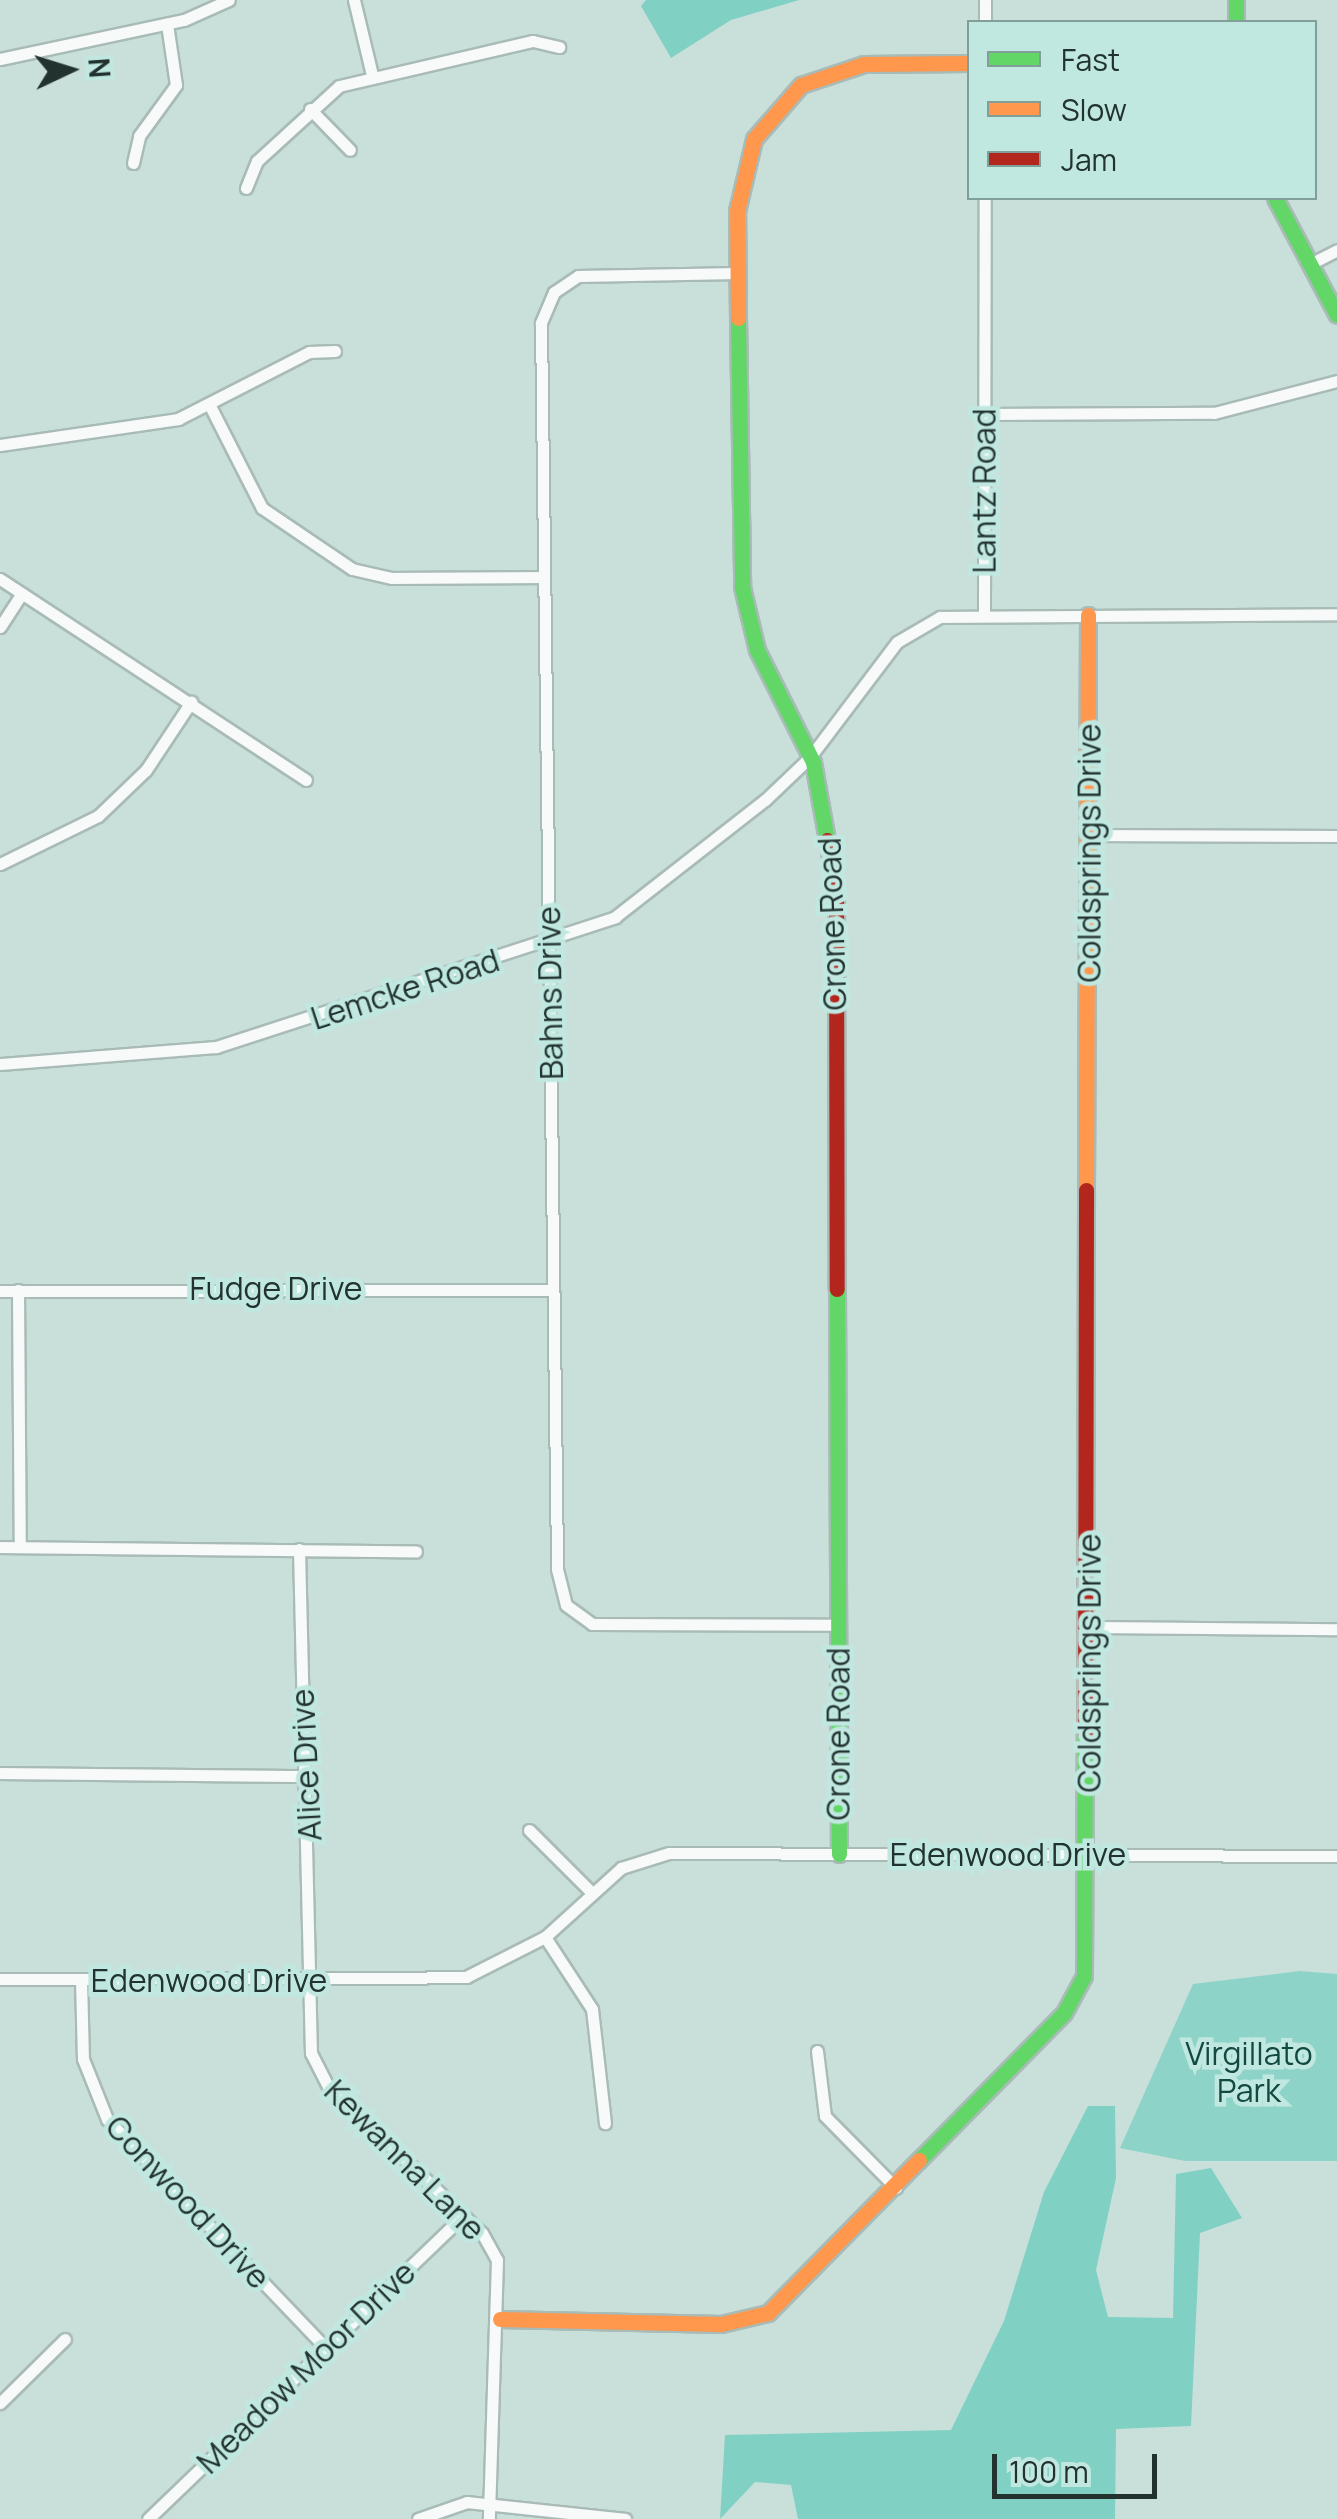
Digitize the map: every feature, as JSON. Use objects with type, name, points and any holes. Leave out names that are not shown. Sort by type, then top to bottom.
[{"type":"street","points":[[0,59],[167,24],[229,0]]},
{"type":"street","points":[[354,0],[372,75]]},
{"type":"street","points":[[133,163],[138,136],[176,85],[167,24]]},
{"type":"street","points":[[246,188],[258,161],[310,109],[372,75],[533,41],[559,47]]},
{"type":"street","name":"Crone Road","points":[[838,1854],[836,894],[810,757],[757,650],[742,587],[738,273],[744,166],[761,126],[791,93],[864,64],[967,63]]},
{"type":"street","points":[[310,109],[350,150]]},
{"type":"street","name":"Lantz Road","points":[[985,200],[984,612],[1088,616],[1337,614]]},
{"type":"street","points":[[1275,200],[1337,315]]},
{"type":"street","points":[[1310,264],[1337,250]]},
{"type":"street","name":"Bahns Drive","points":[[738,273],[590,273],[549,298],[541,332],[557,1569],[569,1610],[592,1624],[838,1625]]},
{"type":"street","points":[[0,445],[146,426],[210,406],[309,352],[335,350]]},
{"type":"street","points":[[985,414],[1214,413],[1337,381]]},
{"type":"street","points":[[210,406],[262,508],[352,568],[392,578],[544,577]]},
{"type":"street","points":[[0,579],[306,780]]},
{"type":"street","points":[[0,627],[22,593]]},
{"type":"street","name":"Lemcke Road","points":[[0,1064],[216,1047],[549,942],[645,900],[810,757],[897,642],[931,620],[984,612]]},
{"type":"street","name":"Coldsprings Drive","points":[[500,2320],[752,2319],[795,2293],[1072,2003],[1086,1960],[1090,1627],[1088,616]]},
{"type":"street","points":[[0,864],[98,816],[146,770],[191,702]]},
{"type":"street","points":[[1089,835],[1337,836]]},
{"type":"street","points":[[18,1290],[20,1548]]},
{"type":"street","name":"Fudge Drive","points":[[0,1291],[552,1290]]},
{"type":"street","points":[[0,1547],[416,1550]]},
{"type":"street","name":"Alice Drive","points":[[300,1549],[310,1776],[310,1981]]},
{"type":"street","points":[[1090,1627],[1337,1629]]},
{"type":"street","points":[[0,1773],[310,1776]]},
{"type":"street","points":[[530,1830],[591,1892]]},
{"type":"street","name":"Edenwood Drive","points":[[0,1978],[310,1981],[466,1977],[545,1937],[621,1868],[669,1853],[1337,1856]]},
{"type":"street","points":[[545,1937],[596,2020],[605,2123]]},
{"type":"street","name":"Conwood Drive","points":[[81,1979],[83,2059],[106,2119],[326,2348]]},
{"type":"street","name":"Kewanna Lane","points":[[310,1981],[310,2045],[322,2078],[464,2216],[498,2260],[500,2320],[489,2519]]},
{"type":"street","points":[[817,2051],[825,2116],[896,2188]]},
{"type":"street","name":"Meadow Moor Drive","points":[[148,2519],[464,2216]]},
{"type":"street","points":[[0,2402],[65,2339]]},
{"type":"street","points":[[418,2519],[452,2503],[490,2502],[625,2519]]},
{"type":"green space","points":[[646,0],[799,0],[731,20],[671,58],[641,6]]},
{"type":"green space","name":"Virgillato Park","points":[[1300,1971],[1337,1974],[1337,2161],[1185,2161],[1120,2148],[1193,1984]]},
{"type":"green space","points":[[1088,2106],[1115,2106],[1116,2178],[1096,2270],[1108,2317],[1173,2318],[1176,2174],[1211,2168],[1242,2218],[1200,2233],[1191,2426],[1116,2429],[1115,2519],[798,2519],[791,2485],[755,2482],[720,2519],[725,2435],[951,2430],[1004,2321],[1044,2192]]},
{"type":"traffic: fast","points":[[1236,0],[1236,20]]},
{"type":"traffic: fast","points":[[1276,200],[1337,315]]},
{"type":"traffic: fast","points":[[738,318],[742,587],[757,650],[813,762],[827,840]]},
{"type":"traffic: fast","points":[[837,1289],[839,1854]]},
{"type":"traffic: fast","points":[[919,2160],[1064,2013],[1084,1976],[1085,1733]]},
{"type":"traffic: slow","points":[[738,318],[737,211],[754,139],[801,85],[864,64],[967,63]]},
{"type":"traffic: slow","points":[[1086,1190],[1088,615]]},
{"type":"traffic: slow","points":[[500,2319],[721,2324],[768,2313],[919,2160]]},
{"type":"traffic: jam","points":[[827,840],[836,894],[837,1289]]},
{"type":"traffic: jam","points":[[1085,1733],[1086,1190]]}]
